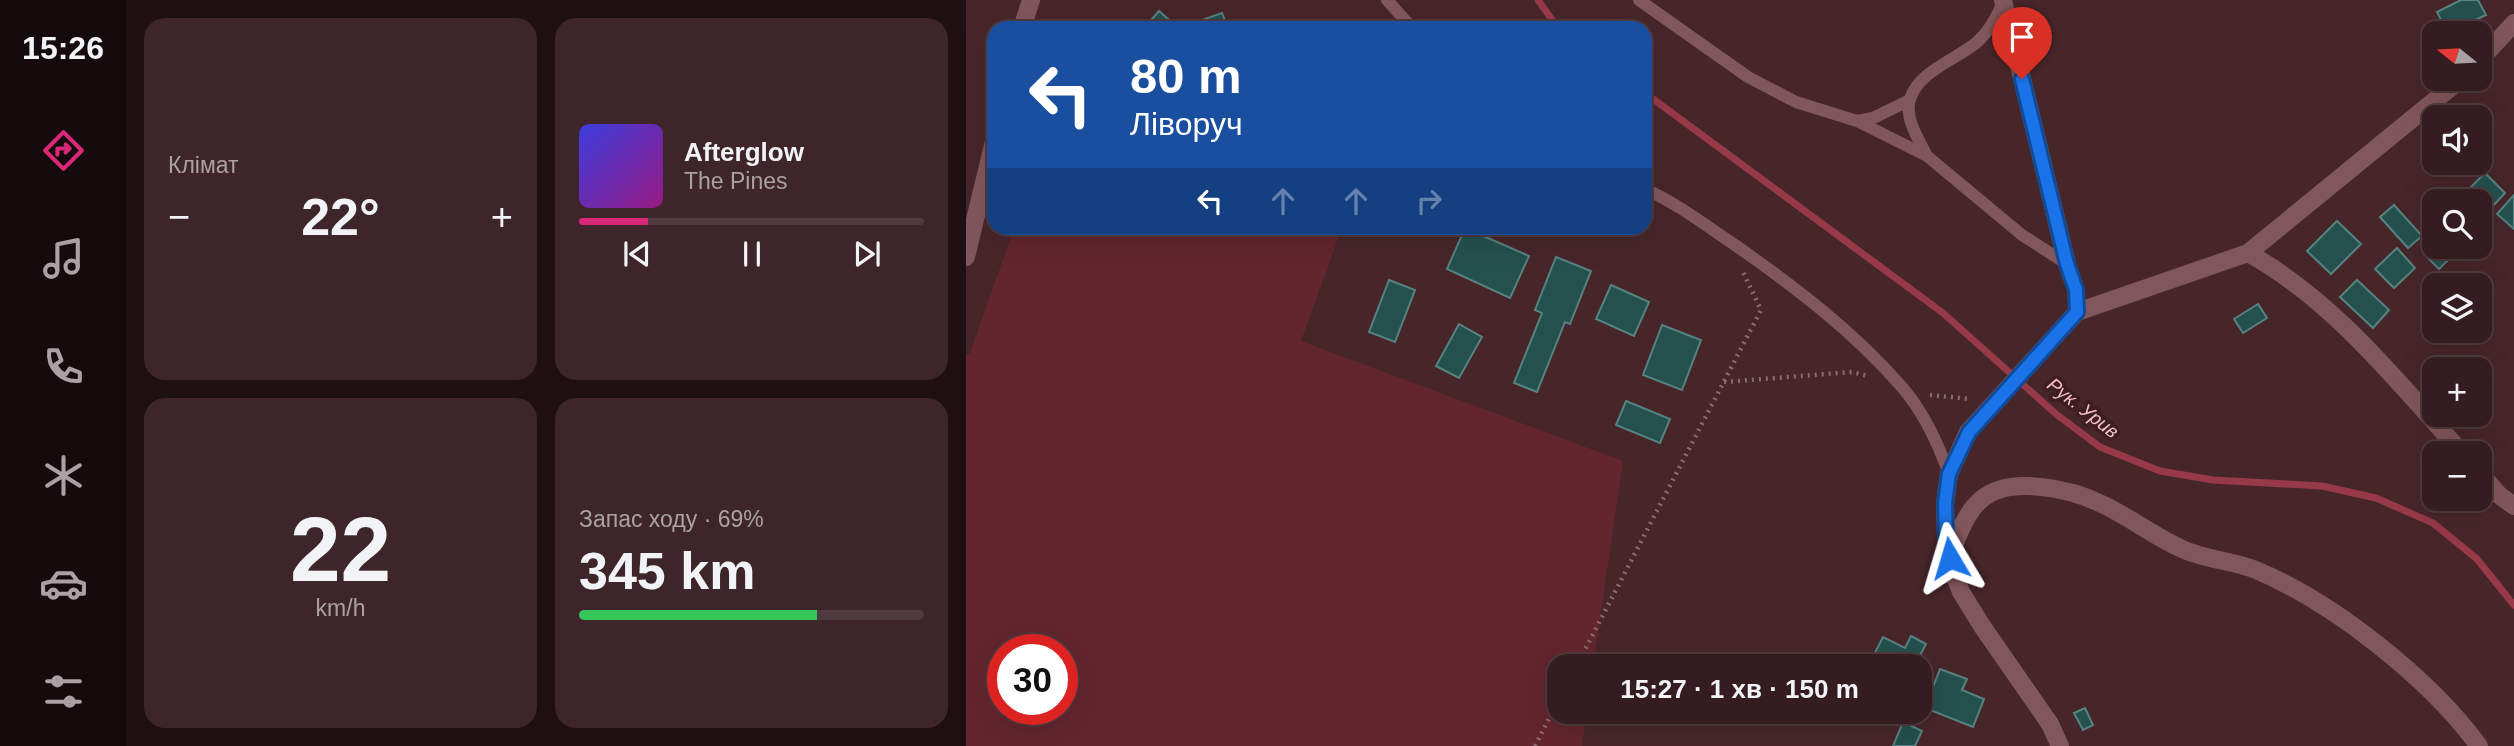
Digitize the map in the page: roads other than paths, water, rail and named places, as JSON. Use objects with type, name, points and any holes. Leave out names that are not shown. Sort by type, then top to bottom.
[{"type":"street","points":[[1024,21],[1031,0]]},
{"type":"street","points":[[2003,0],[2067,264]]},
{"type":"street","points":[[2492,47],[2514,23]]},
{"type":"street","points":[[2060,746],[2050,724],[1961,592],[1950,558],[1946,538],[1945,503],[1949,474],[1969,432],[2077,312],[2248,253],[2446,91]]},
{"type":"street","points":[[966,257],[987,170]]},
{"type":"street","points":[[2248,253],[2276,268],[2368,348],[2451,441]]},
{"type":"street","points":[[1950,558],[1963,523],[1980,500],[1991,492],[2004,486],[2021,484],[2081,495],[2125,516],[2182,550],[2204,558],[2254,569],[2323,607],[2362,634],[2436,696],[2479,746]]},
{"type":"street","points":[[2492,487],[2514,506]]},
{"type":"lane","points":[[1387,0],[1406,21]]},
{"type":"lane","points":[[1639,0],[1748,77],[1796,102],[1857,121],[1927,156],[2022,235],[2067,264],[2076,290],[2077,312]]},
{"type":"lane","points":[[1857,121],[1872,118],[1910,100],[1925,77],[1978,41],[1997,18],[2003,0]]},
{"type":"lane","points":[[1910,100],[1912,125],[1927,156]]},
{"type":"lane","points":[[1652,192],[1676,203],[1843,326],[1903,387],[1936,438],[1949,474]]},
{"type":"waterway","name":"Рук. Урив","points":[[1538,0],[1553,21]]},
{"type":"waterway","name":"Рук. Урив","points":[[1652,98],[1943,313],[2056,414],[2100,447],[2160,471],[2213,480],[2322,486],[2376,498],[2433,523],[2477,559],[2514,605]]}]
